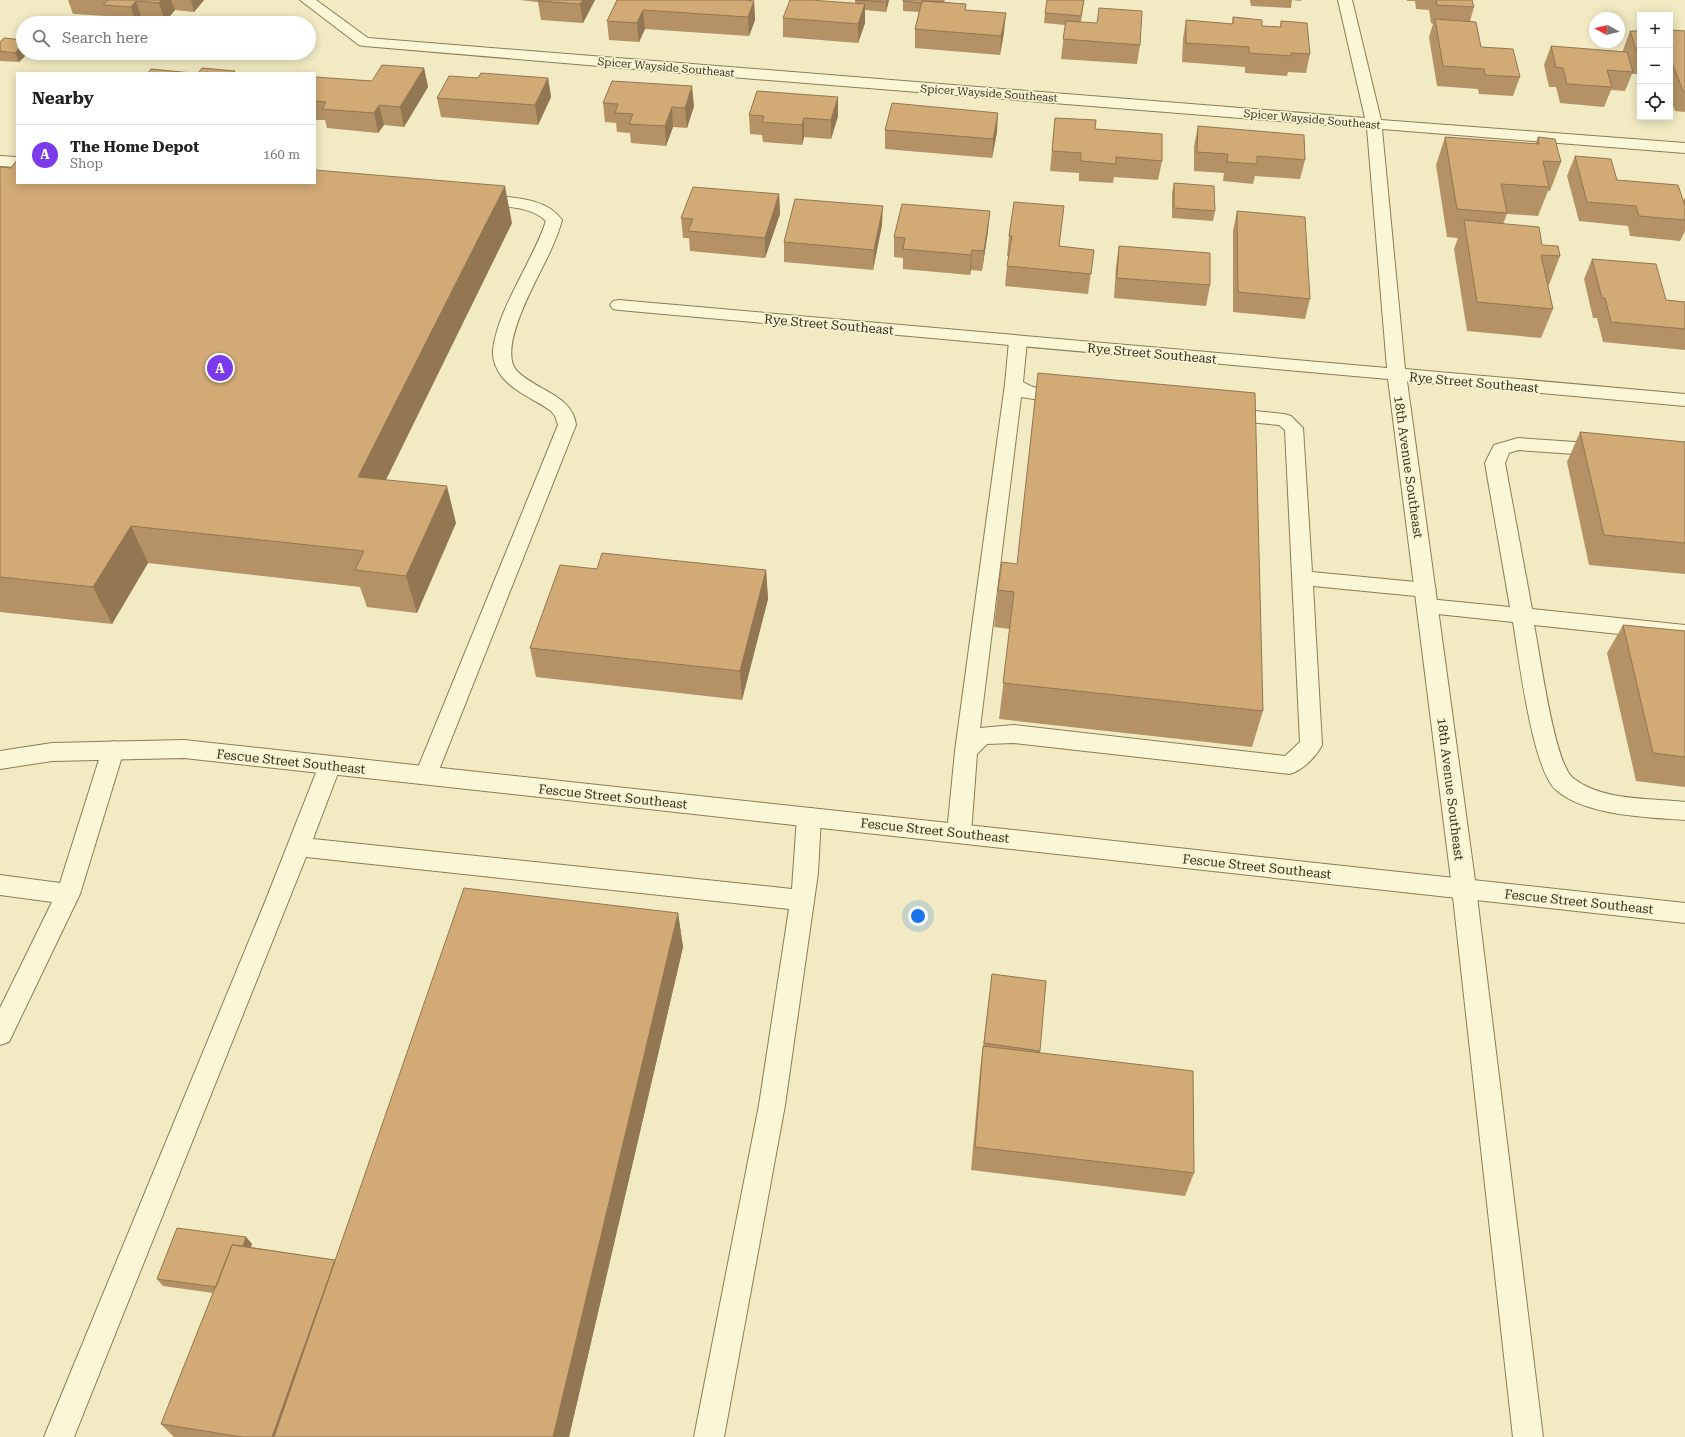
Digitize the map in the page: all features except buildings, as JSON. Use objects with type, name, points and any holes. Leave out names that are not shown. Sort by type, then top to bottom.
[{"type":"street","name":"Spicer Wayside Southeast","points":[[307,0],[364,42],[1685,148]]},
{"type":"street","name":"18th Avenue Southeast","points":[[1345,0],[1374,124],[1397,375],[1464,888],[1528,1437]]},
{"type":"street","points":[[3,168],[16,162]]},
{"type":"street","points":[[426,775],[561,444],[567,424],[562,410],[517,383],[504,365],[503,351],[508,327],[518,302],[551,234],[554,220],[545,211],[531,206],[508,202],[462,198]]},
{"type":"street","name":"Rye Street Southeast","points":[[619,305],[1685,400]]},
{"type":"street","points":[[959,833],[966,751],[1014,384],[1018,341]]},
{"type":"street","points":[[1014,384],[1028,394],[1083,400]]},
{"type":"street","points":[[966,751],[981,736],[1014,734],[1290,764],[1311,745],[1294,428],[1284,420],[1207,412]]},
{"type":"street","points":[[1623,451],[1518,444],[1501,449],[1495,463],[1549,757],[1563,784],[1589,798],[1685,811]]},
{"type":"street","points":[[1303,578],[1427,598],[1522,616],[1685,633]]},
{"type":"street","name":"Fescue Street Southeast","points":[[0,760],[52,752],[184,749],[1685,913]]},
{"type":"street","points":[[0,1034],[68,894],[113,750]]},
{"type":"street","points":[[58,1437],[299,847],[330,765]]},
{"type":"street","points":[[709,1437],[772,1105],[806,874],[809,817]]},
{"type":"street","points":[[299,847],[802,900]]},
{"type":"street","points":[[0,885],[68,894]]},
{"type":"place","name":"The Home Depot","points":[[220,368]]}]
